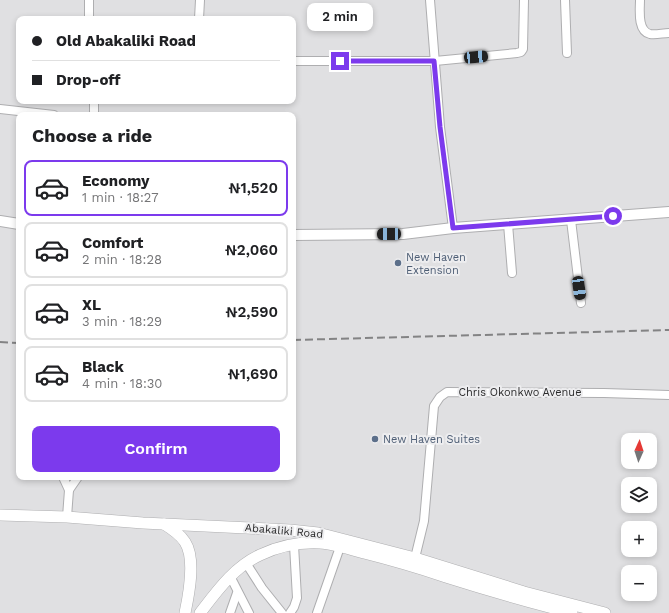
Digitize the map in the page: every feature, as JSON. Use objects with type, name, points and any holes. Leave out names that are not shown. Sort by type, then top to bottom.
[{"type":"highway","name":"Abakaliki Road","points":[[0,515],[67,517],[164,524],[290,530],[318,533],[415,558],[524,592],[605,613]]},
{"type":"highway","points":[[164,524],[182,539],[188,548],[191,568],[184,613]]},
{"type":"highway","name":"Abakaliki Road","points":[[200,613],[230,576],[246,563],[273,550],[294,545],[321,543],[414,566],[510,597],[571,613]]},
{"type":"main road","points":[[296,235],[403,234],[453,228],[669,212]]},
{"type":"main road","points":[[0,221],[16,224]]},
{"type":"street","points":[[89,0],[89,16]]},
{"type":"street","points":[[199,16],[200,0]]},
{"type":"street","points":[[430,0],[440,127],[453,228]]},
{"type":"street","points":[[296,61],[434,61],[521,52],[523,48],[524,0]]},
{"type":"street","points":[[565,0],[567,52]]},
{"type":"street","points":[[640,0],[641,25],[645,31],[649,34],[669,33]]},
{"type":"street","points":[[0,109],[27,112]]},
{"type":"street","points":[[571,220],[581,303]]},
{"type":"street","points":[[508,224],[512,273]]},
{"type":"street","name":"Chris Okonkwo Avenue","points":[[415,558],[424,521],[434,406],[440,397],[448,392],[669,395]]},
{"type":"street","points":[[64,480],[69,490],[67,517]]},
{"type":"street","points":[[69,490],[76,480]]},
{"type":"street","points":[[290,613],[297,598],[294,545]]},
{"type":"street","points":[[317,613],[340,547]]},
{"type":"street","points":[[246,563],[262,588],[282,613]]},
{"type":"street","points":[[230,576],[248,613]]},
{"type":"street","points":[[230,613],[237,593]]},
{"type":"railway","points":[[296,340],[669,330]]},
{"type":"railway","points":[[0,342],[16,343]]},
{"type":"place","name":"New Haven Extension","points":[[398,263]]},
{"type":"place","name":"New Haven Suites","points":[[375,439]]},
{"type":"route","points":[[340,61],[434,61],[440,127],[453,228],[613,216]]}]
